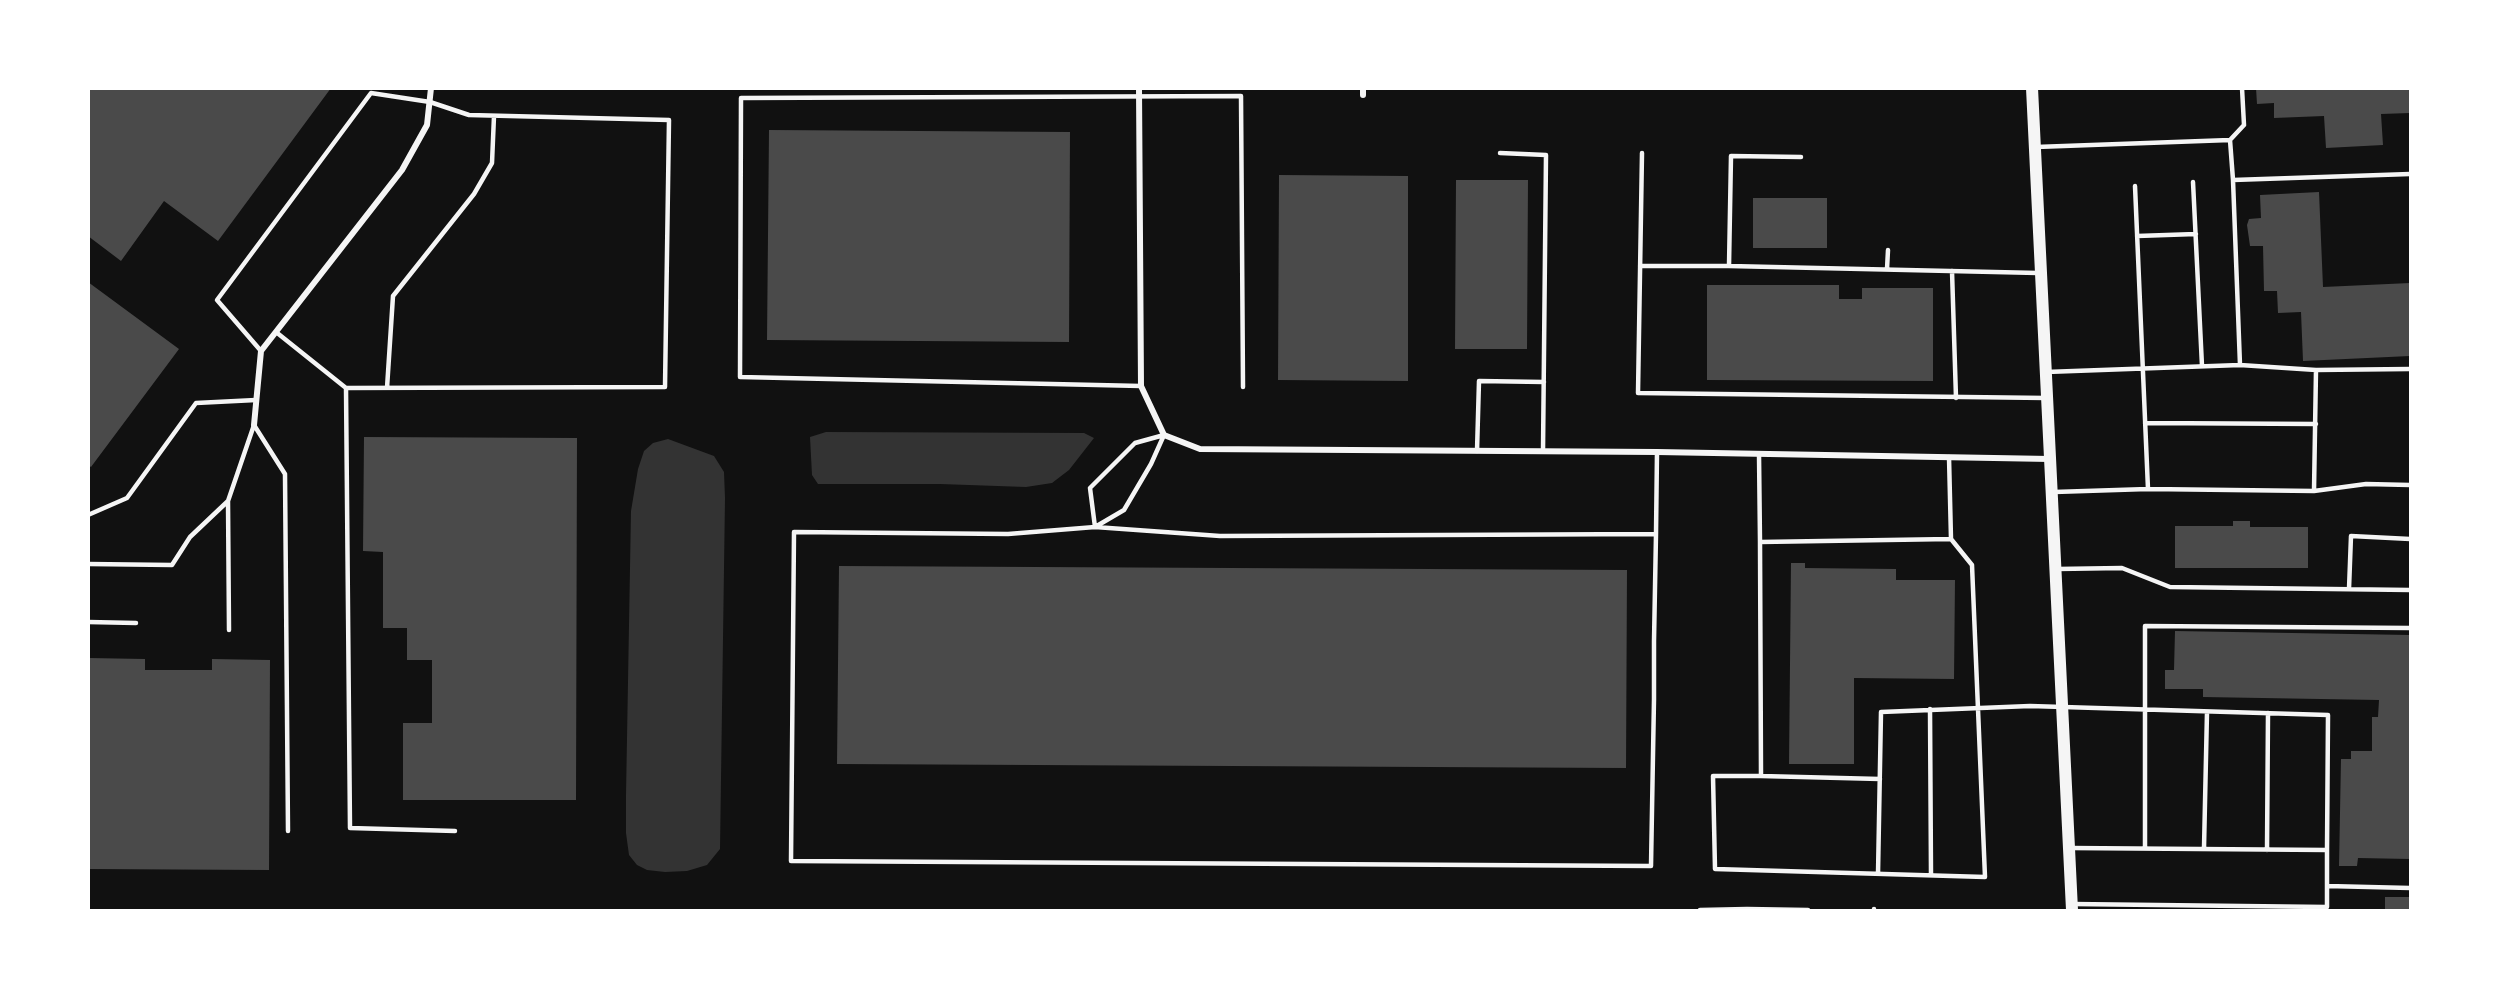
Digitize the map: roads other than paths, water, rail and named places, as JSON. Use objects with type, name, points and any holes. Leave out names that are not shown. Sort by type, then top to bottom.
[{"type":"main road","points":[[2032,88],[2043,273],[2072,907]]},
{"type":"street","points":[[254,426],[261,351],[402,170],[427,125],[431,88]]},
{"type":"street","points":[[1139,92],[1141,386],[1164,435],[1200,449],[1657,452],[2050,459]]},
{"type":"lane","points":[[2240,365],[2230,140],[2244,124],[2242,88]]},
{"type":"lane","points":[[1141,386],[740,377],[741,98],[1139,92],[1241,96],[1242,387]]},
{"type":"lane","points":[[261,351],[216,300],[371,93],[430,102],[469,115],[669,120],[665,387],[345,388],[276,332]]},
{"type":"lane","points":[[387,388],[393,296],[474,195],[492,163],[494,116]]},
{"type":"lane","points":[[2036,147],[2230,140]]},
{"type":"lane","points":[[1500,153],[1546,155],[1543,451]]},
{"type":"lane","points":[[1642,153],[1638,393],[2048,398]]},
{"type":"lane","points":[[1729,266],[1731,156],[1802,157]]},
{"type":"lane","points":[[2233,180],[2410,174]]},
{"type":"lane","points":[[2193,182],[2202,366]]},
{"type":"lane","points":[[2135,186],[2148,489]]},
{"type":"lane","points":[[2137,236],[2196,234]]},
{"type":"lane","points":[[1887,269],[1888,250]]},
{"type":"lane","points":[[1640,266],[2043,273]]},
{"type":"lane","points":[[1952,271],[1956,398]]},
{"type":"lane","points":[[2046,372],[2240,365],[2316,370],[2410,369]]},
{"type":"lane","points":[[2314,491],[2316,370]]},
{"type":"lane","points":[[1477,451],[1479,381],[1544,382]]},
{"type":"lane","points":[[345,388],[350,828],[455,831]]},
{"type":"lane","points":[[88,515],[127,498],[196,403],[256,400]]},
{"type":"lane","points":[[2145,423],[2316,424]]},
{"type":"lane","points":[[229,630],[228,501],[254,426]]},
{"type":"lane","points":[[254,426],[285,474],[288,831]]},
{"type":"lane","points":[[1095,527],[1124,510],[1151,464],[1164,435]]},
{"type":"lane","points":[[1095,527],[1090,488],[1135,443],[1164,435]]},
{"type":"lane","points":[[1656,534],[1220,536],[1095,527],[1008,534],[794,532],[791,861],[1651,866],[1656,534],[1657,452]]},
{"type":"lane","points":[[1759,454],[1761,776]]},
{"type":"lane","points":[[1880,779],[1713,776],[1715,869],[1985,877],[1972,565],[1951,539],[1950,457]]},
{"type":"lane","points":[[2052,492],[2148,489],[2314,491],[2366,484],[2410,485]]},
{"type":"lane","points":[[88,564],[172,565],[190,537],[228,501]]},
{"type":"lane","points":[[2349,589],[2351,536],[2410,539]]},
{"type":"lane","points":[[1760,542],[1951,539]]},
{"type":"lane","points":[[2056,569],[2121,568],[2170,586],[2410,590]]},
{"type":"lane","points":[[88,622],[136,623]]},
{"type":"lane","points":[[2145,847],[2147,710],[2145,626],[2410,628]]},
{"type":"lane","points":[[1878,874],[1881,712],[1978,707],[2328,715],[2327,907],[2159,904],[2072,907]]},
{"type":"lane","points":[[1930,709],[1931,875]]},
{"type":"lane","points":[[2204,848],[2207,712]]},
{"type":"lane","points":[[2267,850],[2268,713]]},
{"type":"lane","points":[[2069,848],[2327,850]]},
{"type":"lane","points":[[2327,886],[2410,888]]},
{"type":"lane","points":[[2159,904],[2159,910]]},
{"type":"lane","points":[[1700,910],[1808,910]]}]
